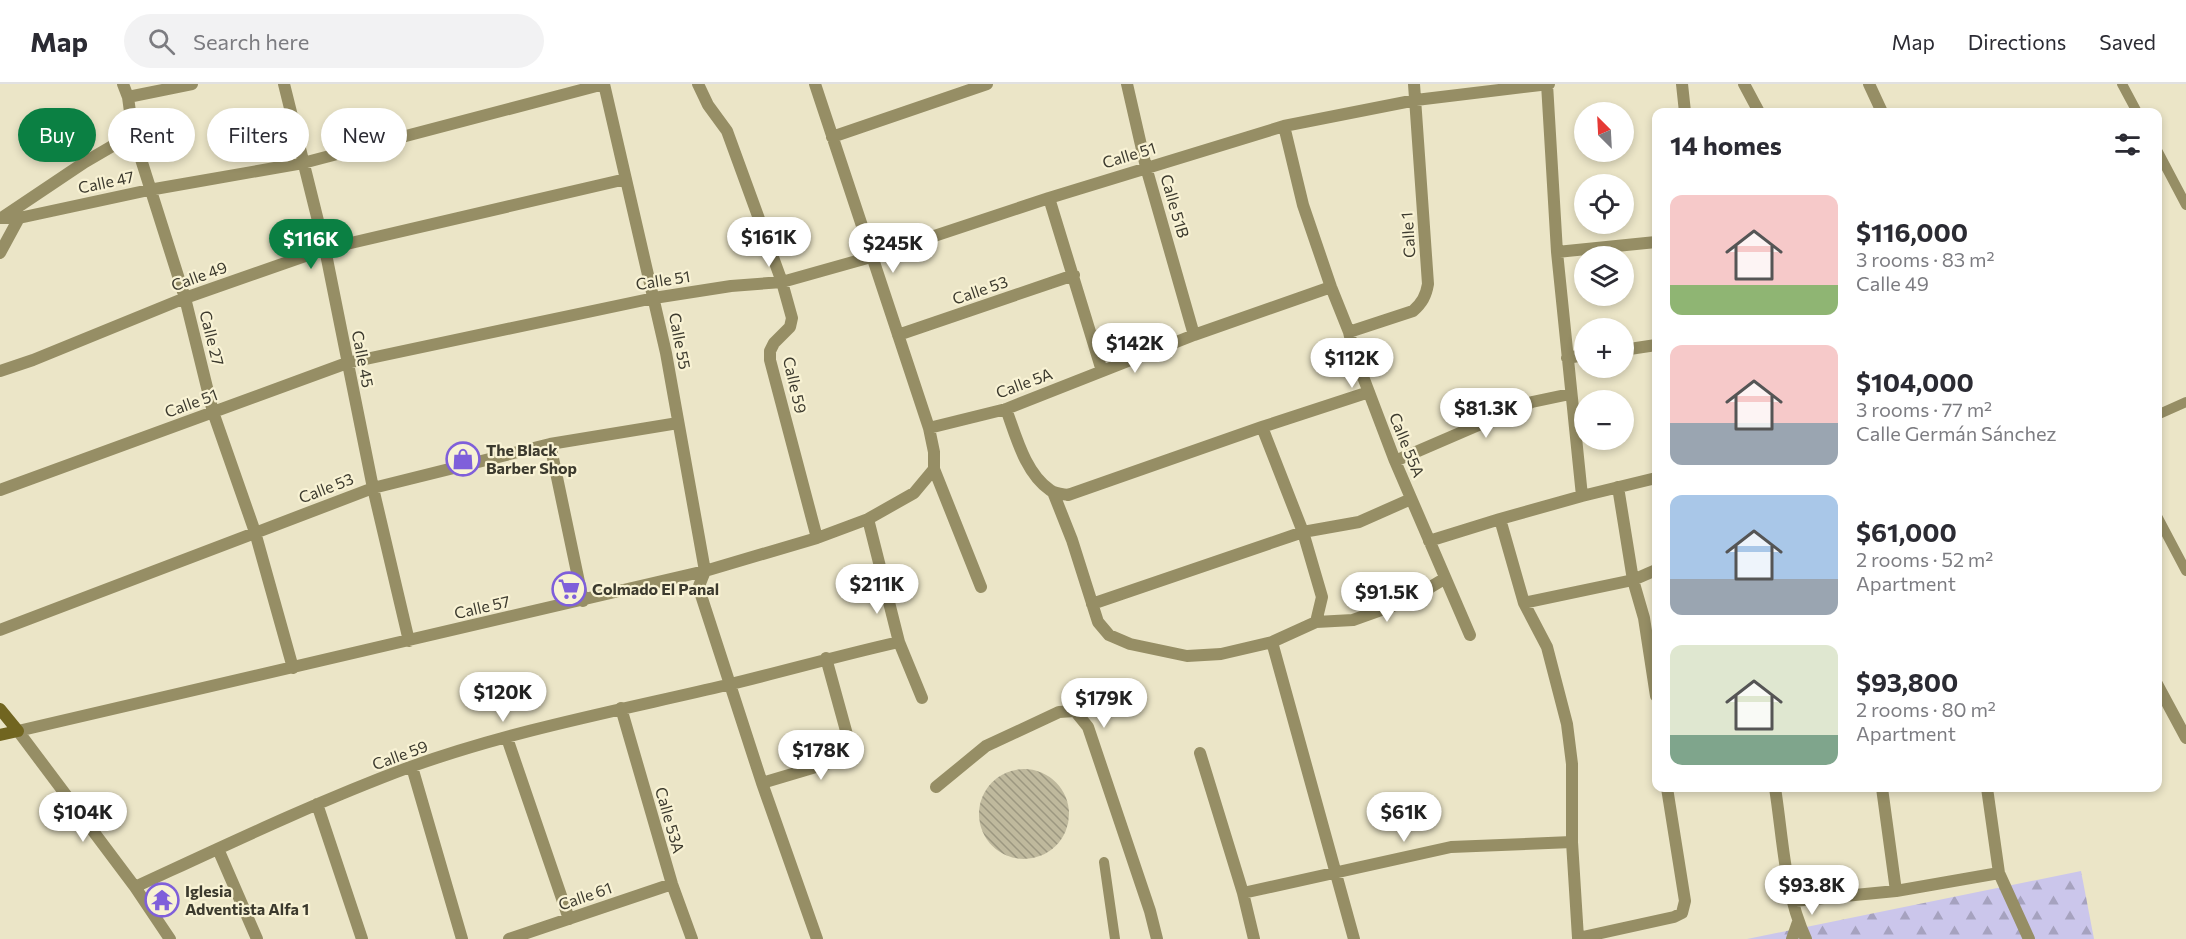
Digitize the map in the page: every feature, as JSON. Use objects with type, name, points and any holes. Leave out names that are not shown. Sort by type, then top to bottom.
[{"type":"street","name":"Calle 27","points":[[123,84],[129,108]]},
{"type":"street","points":[[128,97],[192,84]]},
{"type":"street","name":"Calle 45","points":[[284,84],[326,249],[373,488],[409,641]]},
{"type":"street","name":"Calle 47","points":[[2,218],[19,218],[149,190],[303,163],[604,84]]},
{"type":"street","name":"Calle 55","points":[[604,84],[666,353],[705,571],[699,586],[700,592],[762,783],[817,939]]},
{"type":"street","name":"Calle 59","points":[[698,84],[708,105],[727,131],[782,282],[792,318],[790,327],[774,343],[770,351],[770,360],[817,538]]},
{"type":"street","points":[[815,84],[928,428],[934,452],[934,470],[981,588]]},
{"type":"street","points":[[832,137],[987,84]]},
{"type":"street","name":"Calle 51B","points":[[1126,84],[1146,167],[1194,335]]},
{"type":"street","name":"Calle 1","points":[[1349,332],[1413,311],[1421,305],[1426,296],[1428,284],[1414,84]]},
{"type":"street","points":[[1548,84],[1557,252],[1582,496]]},
{"type":"street","name":"Calle 51","points":[[0,490],[347,363],[654,297],[731,286],[782,282],[871,257],[1146,167],[1284,126],[1416,100],[1548,84]]},
{"type":"street","points":[[1682,84],[1685,108]]},
{"type":"street","points":[[1744,84],[1757,108]]},
{"type":"street","points":[[1869,84],[1880,108]]},
{"type":"street","name":"Calle 55A","points":[[1284,126],[1303,205],[1368,392],[1444,579],[1470,635]]},
{"type":"street","points":[[2,218],[108,149]]},
{"type":"street","name":"Calle 27","points":[[141,162],[186,298],[213,412],[255,532],[293,668]]},
{"type":"street","name":"Calle 49","points":[[0,371],[33,360],[186,298],[326,249],[626,179]]},
{"type":"street","points":[[1049,198],[1102,371]]},
{"type":"street","points":[[0,253],[19,218]]},
{"type":"street","points":[[1557,252],[1652,242]]},
{"type":"street","name":"Calle 53","points":[[898,335],[1074,275]]},
{"type":"street","name":"Calle 5A","points":[[928,428],[1006,409],[1194,335],[1331,287]]},
{"type":"street","points":[[1634,348],[1652,346]]},
{"type":"street","points":[[1568,358],[1574,357]]},
{"type":"street","points":[[1006,409],[1024,456],[1039,481],[1053,492],[1068,495],[1368,392]]},
{"type":"street","points":[[1395,461],[1532,402],[1570,394]]},
{"type":"street","name":"Calle 53","points":[[0,630],[373,488],[550,444],[678,423]]},
{"type":"street","points":[[1262,427],[1303,532],[1322,597],[1316,622]]},
{"type":"street","points":[[550,444],[583,601]]},
{"type":"street","name":"Calle 57","points":[[18,731],[705,571],[817,538],[868,519],[914,493],[934,470]]},
{"type":"street","points":[[1429,541],[1582,496],[1652,479]]},
{"type":"street","points":[[1618,487],[1632,580],[1644,618],[1652,670]]},
{"type":"street","points":[[1053,492],[1072,540],[1098,622],[1109,635],[1130,644],[1154,650],[1187,656],[1221,654],[1272,642],[1316,622],[1353,620],[1409,600],[1444,579]]},
{"type":"street","points":[[1092,604],[1303,532],[1359,522],[1411,499]]},
{"type":"street","points":[[868,519],[899,642],[922,698]]},
{"type":"street","points":[[1500,519],[1524,603],[1547,647],[1567,724],[1572,764],[1572,842],[1578,938]]},
{"type":"street","points":[[1524,603],[1632,580],[1652,572]]},
{"type":"street","name":"Calle 59","points":[[135,887],[316,804],[412,767],[507,738],[621,708],[899,642]]},
{"type":"street","points":[[1272,642],[1354,939]]},
{"type":"street","points":[[762,783],[846,758],[850,754],[851,749],[826,658]]},
{"type":"street","points":[[2162,693],[2186,738]]},
{"type":"street","name":"Calle 53A","points":[[621,708],[672,884],[692,939]]},
{"type":"street","points":[[0,709],[135,887],[170,939]]},
{"type":"street","points":[[936,787],[986,746],[1059,712],[1075,711],[1088,727],[1150,911],[1157,939]]},
{"type":"street","points":[[0,735],[18,731]]},
{"type":"street","points":[[507,738],[569,919]]},
{"type":"street","points":[[1200,753],[1243,893],[1254,939]]},
{"type":"street","points":[[412,767],[462,939]]},
{"type":"street","points":[[1564,939],[1674,917],[1682,913],[1685,901],[1667,792]]},
{"type":"street","points":[[1776,792],[1788,883],[1798,922],[1806,939]]},
{"type":"street","points":[[1883,792],[1896,891]]},
{"type":"street","points":[[1988,792],[1999,873],[2024,937]]},
{"type":"street","points":[[316,804],[362,939]]},
{"type":"street","points":[[1243,893],[1451,848],[1572,842]]},
{"type":"street","points":[[218,849],[256,939]]},
{"type":"street","points":[[1792,901],[1896,891],[1999,873]]},
{"type":"street","name":"Calle 61","points":[[509,939],[672,884]]},
{"type":"street","points":[[1792,939],[1798,922]]},
{"type":"lane","points":[[2122,84],[2135,108]]},
{"type":"lane","points":[[2162,159],[2186,205]]},
{"type":"lane","points":[[2162,413],[2186,402]]},
{"type":"lane","points":[[2162,525],[2186,571]]},
{"type":"lane","points":[[1104,862],[1115,939]]},
{"type":"green space","points":[[2081,871],[2094,939],[1747,939]]},
{"type":"building","points":[[1024,769],[1041,773],[1056,782],[1065,797],[1069,814],[1065,831],[1056,846],[1041,855],[1024,859],[1007,855],[992,846],[983,831],[979,814],[983,797],[992,782],[1007,773]]},
{"type":"place","name":"The Black Barber Shop","points":[[463,459]]},
{"type":"place","name":"Colmado El Panal","points":[[569,589]]},
{"type":"place","name":"Iglesia Adventista Alfa 1","points":[[162,900]]}]
